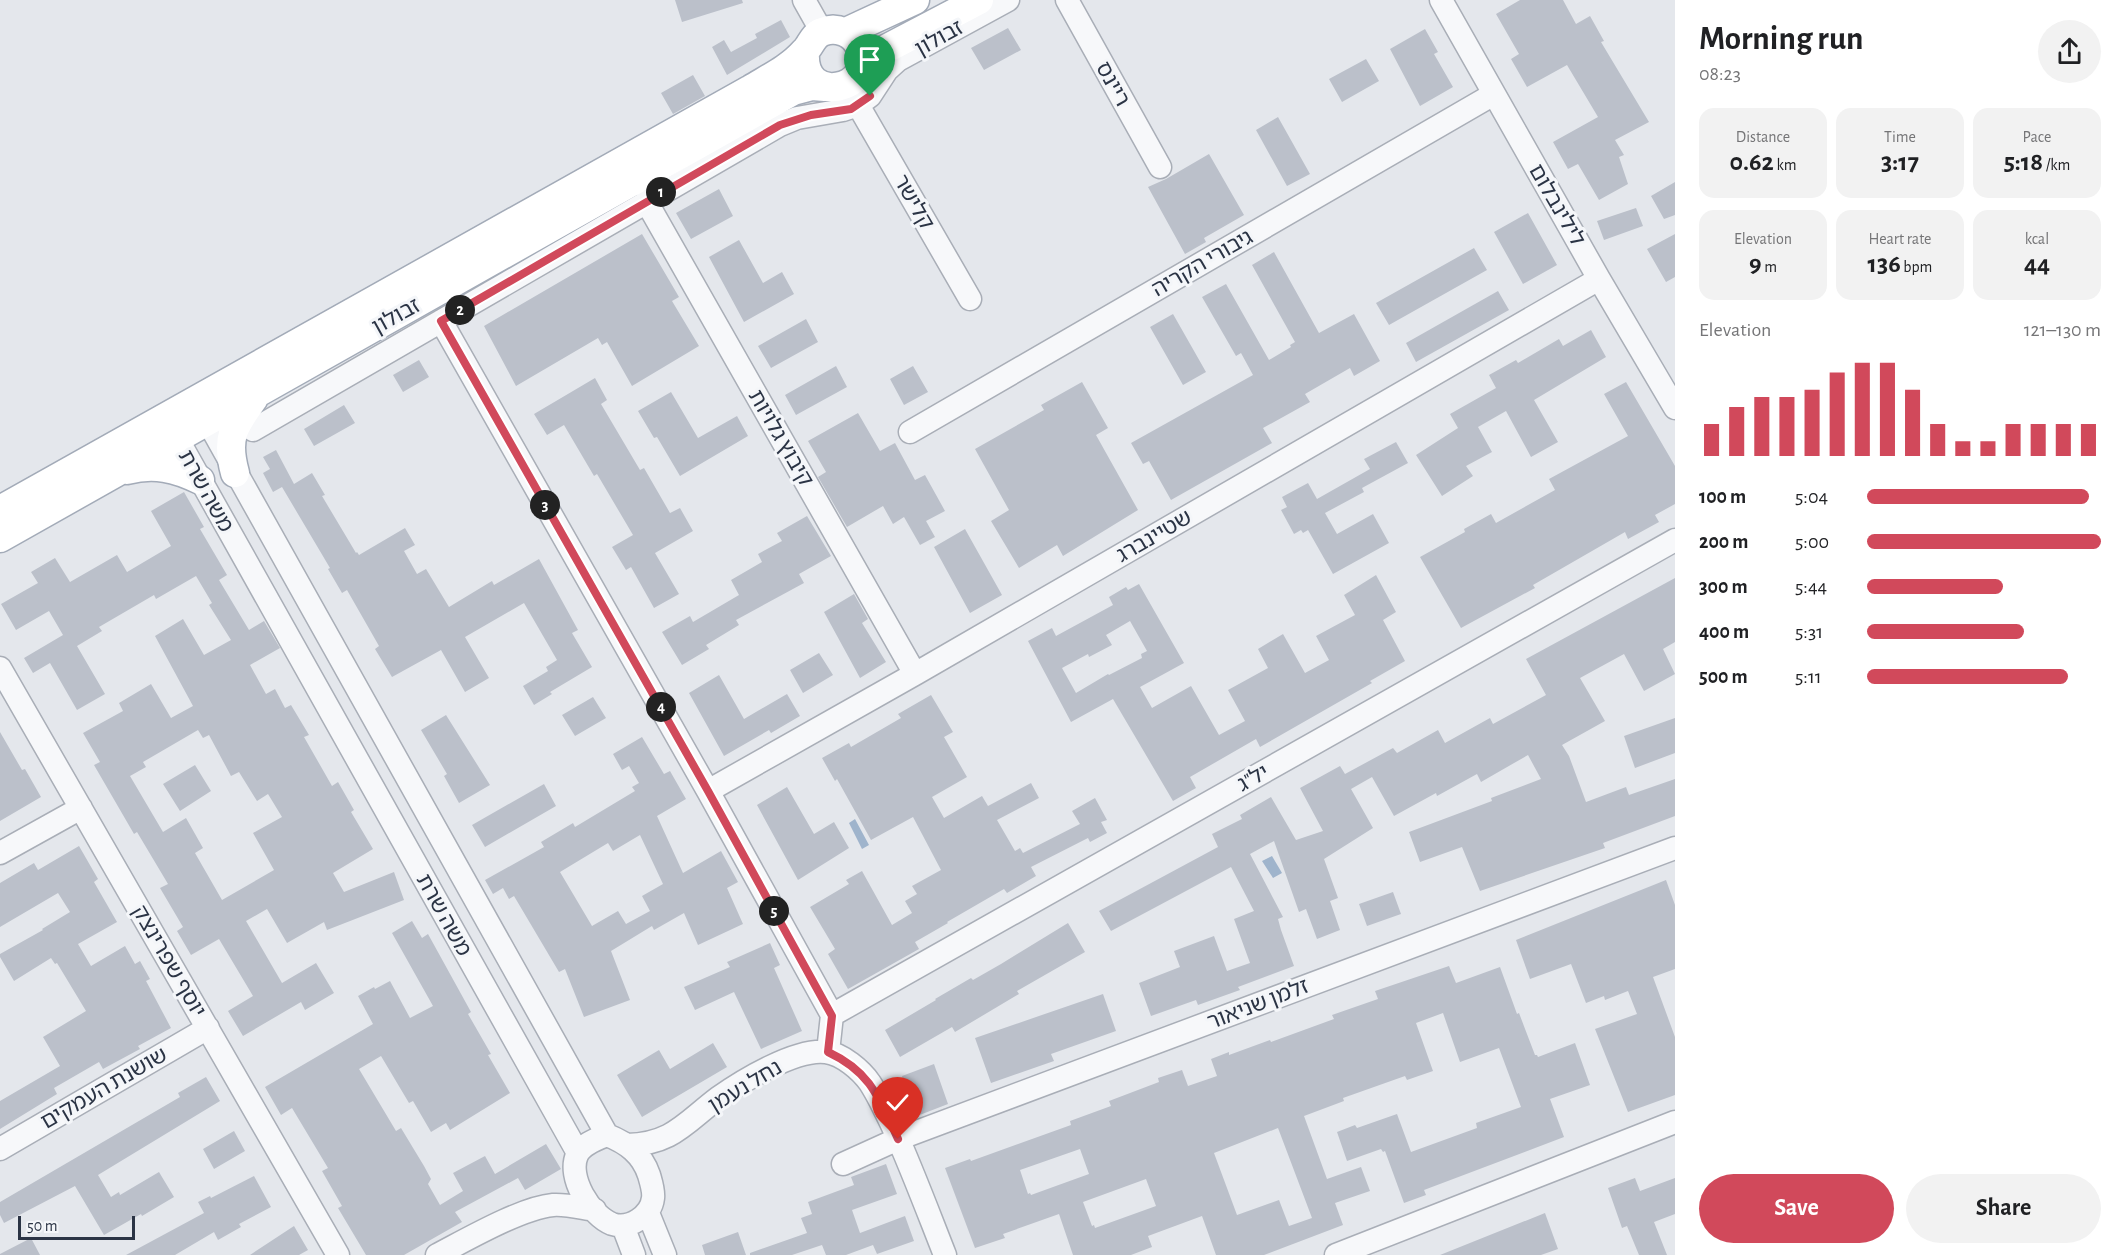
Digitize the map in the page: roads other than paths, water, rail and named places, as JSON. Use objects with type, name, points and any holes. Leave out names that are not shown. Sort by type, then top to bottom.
[{"type":"main road","name":"זבולון","points":[[0,510],[176,424],[784,69],[824,39],[915,0]]},
{"type":"main road","name":"זבולון","points":[[860,70],[882,51],[979,0]]},
{"type":"main road","points":[[824,39],[857,41],[862,53],[860,70],[850,83],[838,87],[825,87],[811,77],[805,62],[824,39]]},
{"type":"main road","name":"זבולון","points":[[0,538],[117,472],[176,424],[208,422],[793,92],[812,86],[825,87]]},
{"type":"main road","points":[[235,473],[230,455],[232,433],[255,395]]},
{"type":"main road","points":[[117,472],[152,465],[184,472],[200,480]]},
{"type":"street","points":[[804,0],[824,39]]},
{"type":"street","name":"זבולון","points":[[253,430],[780,125],[796,118],[851,109],[870,96],[887,69],[898,60],[1008,0]]},
{"type":"street","name":"ריינס","points":[[1067,0],[1160,167]]},
{"type":"street","name":"לילינבלום","points":[[1445,1],[1494,94],[1675,408]]},
{"type":"street","name":"גיבורי הקריה","points":[[910,432],[1494,94]]},
{"type":"street","name":"קלישר","points":[[858,105],[970,299]]},
{"type":"street","name":"קיבוץ גלויות","points":[[646,201],[915,674]]},
{"type":"street","name":"שטיינברג","points":[[708,791],[1599,279]]},
{"type":"street","points":[[441,321],[708,791],[832,1016],[828,1052],[848,1061],[868,1080],[879,1097],[945,1255]]},
{"type":"street","name":"משה שרת","points":[[208,422],[607,1135]]},
{"type":"street","name":"משה שרת","points":[[176,424],[200,480],[577,1164]]},
{"type":"street","name":"יל\"ג","points":[[832,1016],[1675,540]]},
{"type":"street","name":"יוסף שפרינצק","points":[[0,668],[338,1255]]},
{"type":"street","points":[[0,853],[81,807]]},
{"type":"street","name":"זלמן שניאור","points":[[843,1164],[898,1139],[1675,848]]},
{"type":"street","name":"שושנת העמקים","points":[[0,1149],[208,1028]]},
{"type":"street","name":"נחל נעמן","points":[[627,1145],[646,1145],[668,1137],[720,1097],[756,1074],[800,1054],[828,1052]]},
{"type":"street","points":[[1336,1255],[1675,1122]]},
{"type":"street","points":[[552,1205],[591,1141],[607,1135],[624,1142],[640,1159],[650,1180],[654,1197],[648,1212],[636,1221],[623,1226],[611,1223],[586,1202],[577,1164]]},
{"type":"street","name":"נחל נעמן","points":[[650,1180],[668,1137]]},
{"type":"street","points":[[437,1255],[476,1234],[526,1212],[552,1205],[594,1210]]},
{"type":"street","points":[[648,1212],[665,1255]]},
{"type":"street","points":[[623,1226],[634,1255]]},
{"type":"water","points":[[855,819],[869,845],[862,849],[849,823]]},
{"type":"water","points":[[1272,856],[1282,873],[1273,878],[1262,861]]}]
